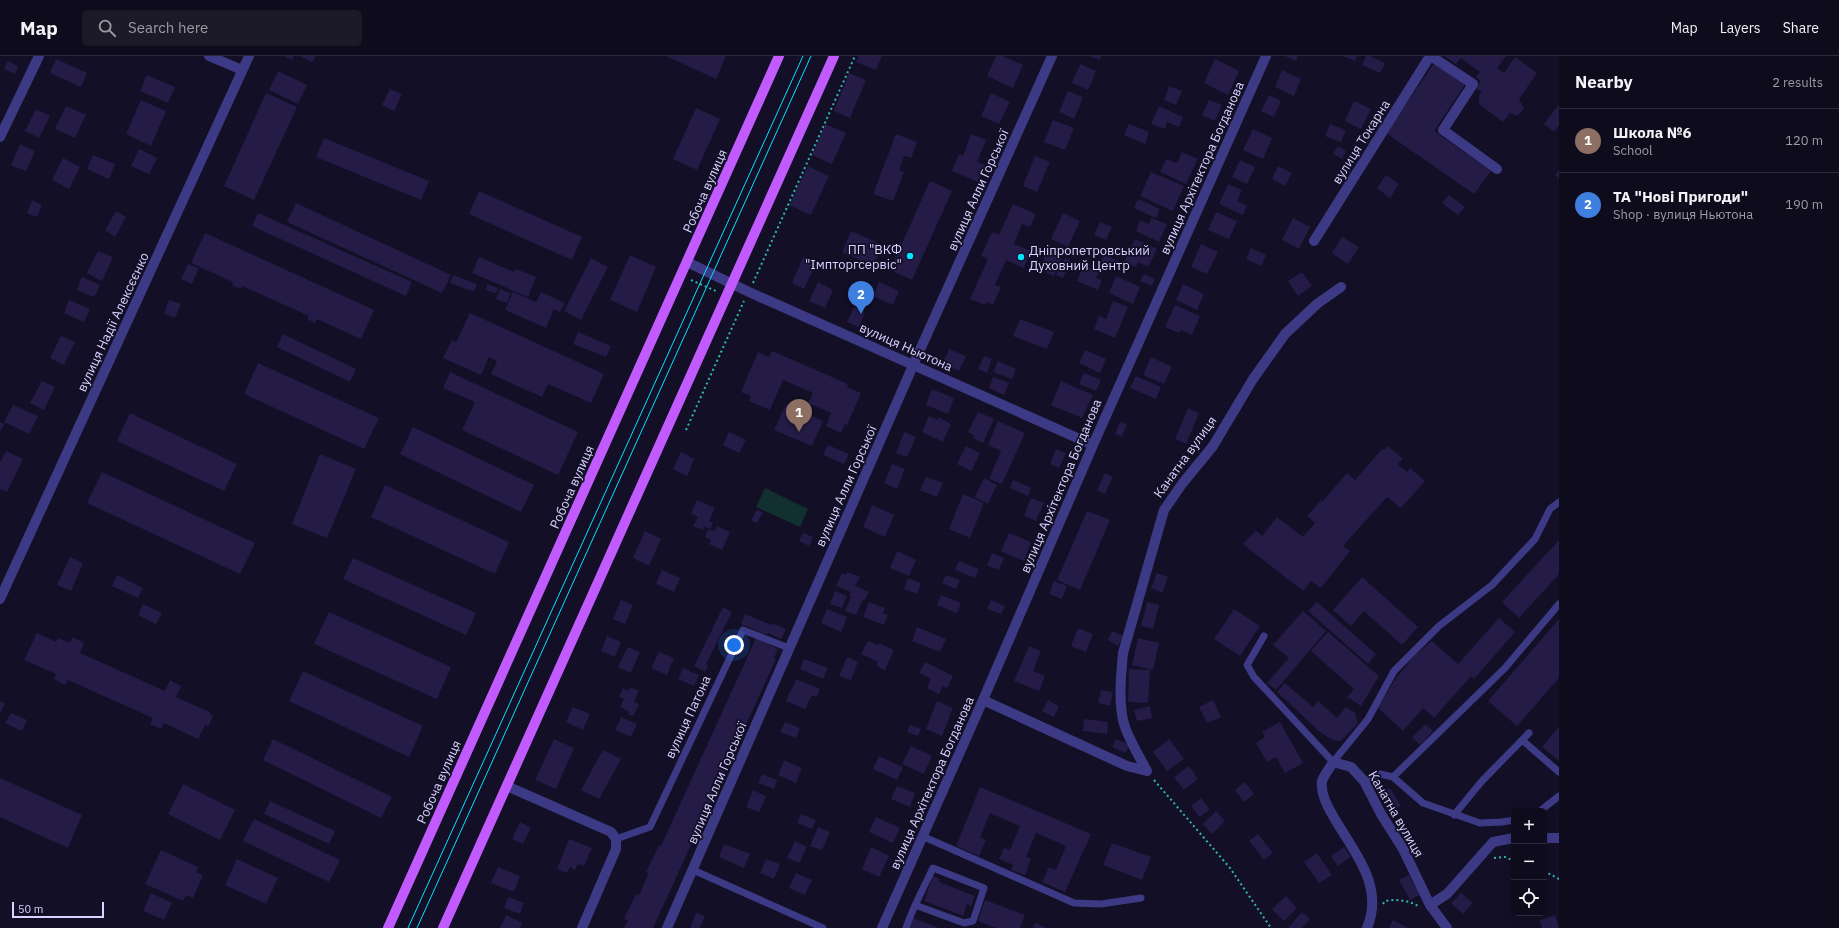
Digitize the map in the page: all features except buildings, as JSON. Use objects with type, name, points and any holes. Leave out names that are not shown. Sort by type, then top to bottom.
[{"type":"main road","name":"Робоча вулиця","points":[[388,928],[780,56]]},
{"type":"main road","points":[[443,928],[834,56]]},
{"type":"street","points":[[0,137],[39,56]]},
{"type":"street","points":[[208,56],[242,70]]},
{"type":"street","name":"вулиця Надії Алексєєнко","points":[[0,599],[249,56]]},
{"type":"street","name":"вулиця Алли Горської","points":[[667,928],[914,364],[1052,56]]},
{"type":"street","name":"вулиця Архітектора Богданова","points":[[882,928],[983,700],[1093,445],[1266,56]]},
{"type":"street","points":[[1430,56],[1473,84],[1443,130],[1497,169]]},
{"type":"street","name":"вулиця Токарна","points":[[1314,241],[1430,56]]},
{"type":"street","name":"вулиця Ньютона","points":[[687,262],[749,292],[914,364],[1093,445]]},
{"type":"street","name":"Канатна вулиця","points":[[1147,771],[1136,752],[1124,724],[1121,696],[1121,674],[1124,653],[1164,510],[1182,484],[1213,446],[1252,379],[1285,334],[1317,304],[1341,287]]},
{"type":"street","points":[[983,700],[1127,766],[1147,771]]},
{"type":"street","points":[[1333,762],[1322,781],[1325,801],[1369,877],[1373,894],[1373,908],[1367,928]]},
{"type":"street","name":"Канатна вулиця","points":[[1333,762],[1351,767],[1364,781],[1381,814],[1403,849],[1425,906],[1447,928]]},
{"type":"street","points":[[507,786],[611,832],[616,839],[616,849],[582,928]]},
{"type":"street","points":[[1547,838],[1559,838]]},
{"type":"street","points":[[1425,906],[1447,894],[1493,842],[1511,839]]},
{"type":"lane","points":[[1264,636],[1247,665],[1254,677],[1333,762],[1368,719],[1394,670],[1439,626],[1492,585],[1535,539],[1550,509],[1559,502]]},
{"type":"lane","points":[[1393,777],[1436,737],[1505,668],[1559,604]]},
{"type":"lane","name":"вулиця Патона","points":[[616,839],[650,828],[743,630],[789,648]]},
{"type":"lane","points":[[1454,815],[1482,781],[1529,733]]},
{"type":"lane","points":[[1522,740],[1559,772]]},
{"type":"lane","points":[[1364,781],[1380,774],[1393,777],[1423,802],[1454,815],[1480,823],[1511,820]]},
{"type":"lane","points":[[1544,808],[1559,796]]},
{"type":"lane","points":[[922,836],[1074,903],[1101,904],[1141,898]]},
{"type":"lane","points":[[906,928],[915,905],[933,868],[984,888],[973,921],[964,923],[915,905]]},
{"type":"lane","points":[[693,870],[823,928]]},
{"type":"path","points":[[686,430],[855,56]]},
{"type":"path","points":[[681,276],[742,304]]},
{"type":"path","points":[[1147,771],[1230,868],[1270,928]]},
{"type":"path","points":[[1475,862],[1505,857],[1511,860]]},
{"type":"path","points":[[1547,873],[1559,879]]},
{"type":"path","points":[[1381,907],[1385,901],[1396,899],[1425,906]]},
{"type":"green space","points":[[765,488],[808,509],[800,527],[756,507]]},
{"type":"tram line","points":[[408,928],[803,56]]},
{"type":"tram line","points":[[417,928],[811,56]]},
{"type":"place","name":"ПП \"ВКФ \"Імпторгсервіс\"","points":[[910,256]]},
{"type":"place","name":"Дніпропетровський Духовний Центр","points":[[1021,257]]},
{"type":"place","name":"ТА \"Нові Пригоди\"","points":[[861,314]]},
{"type":"place","name":"Школа №6","points":[[799,432]]}]
